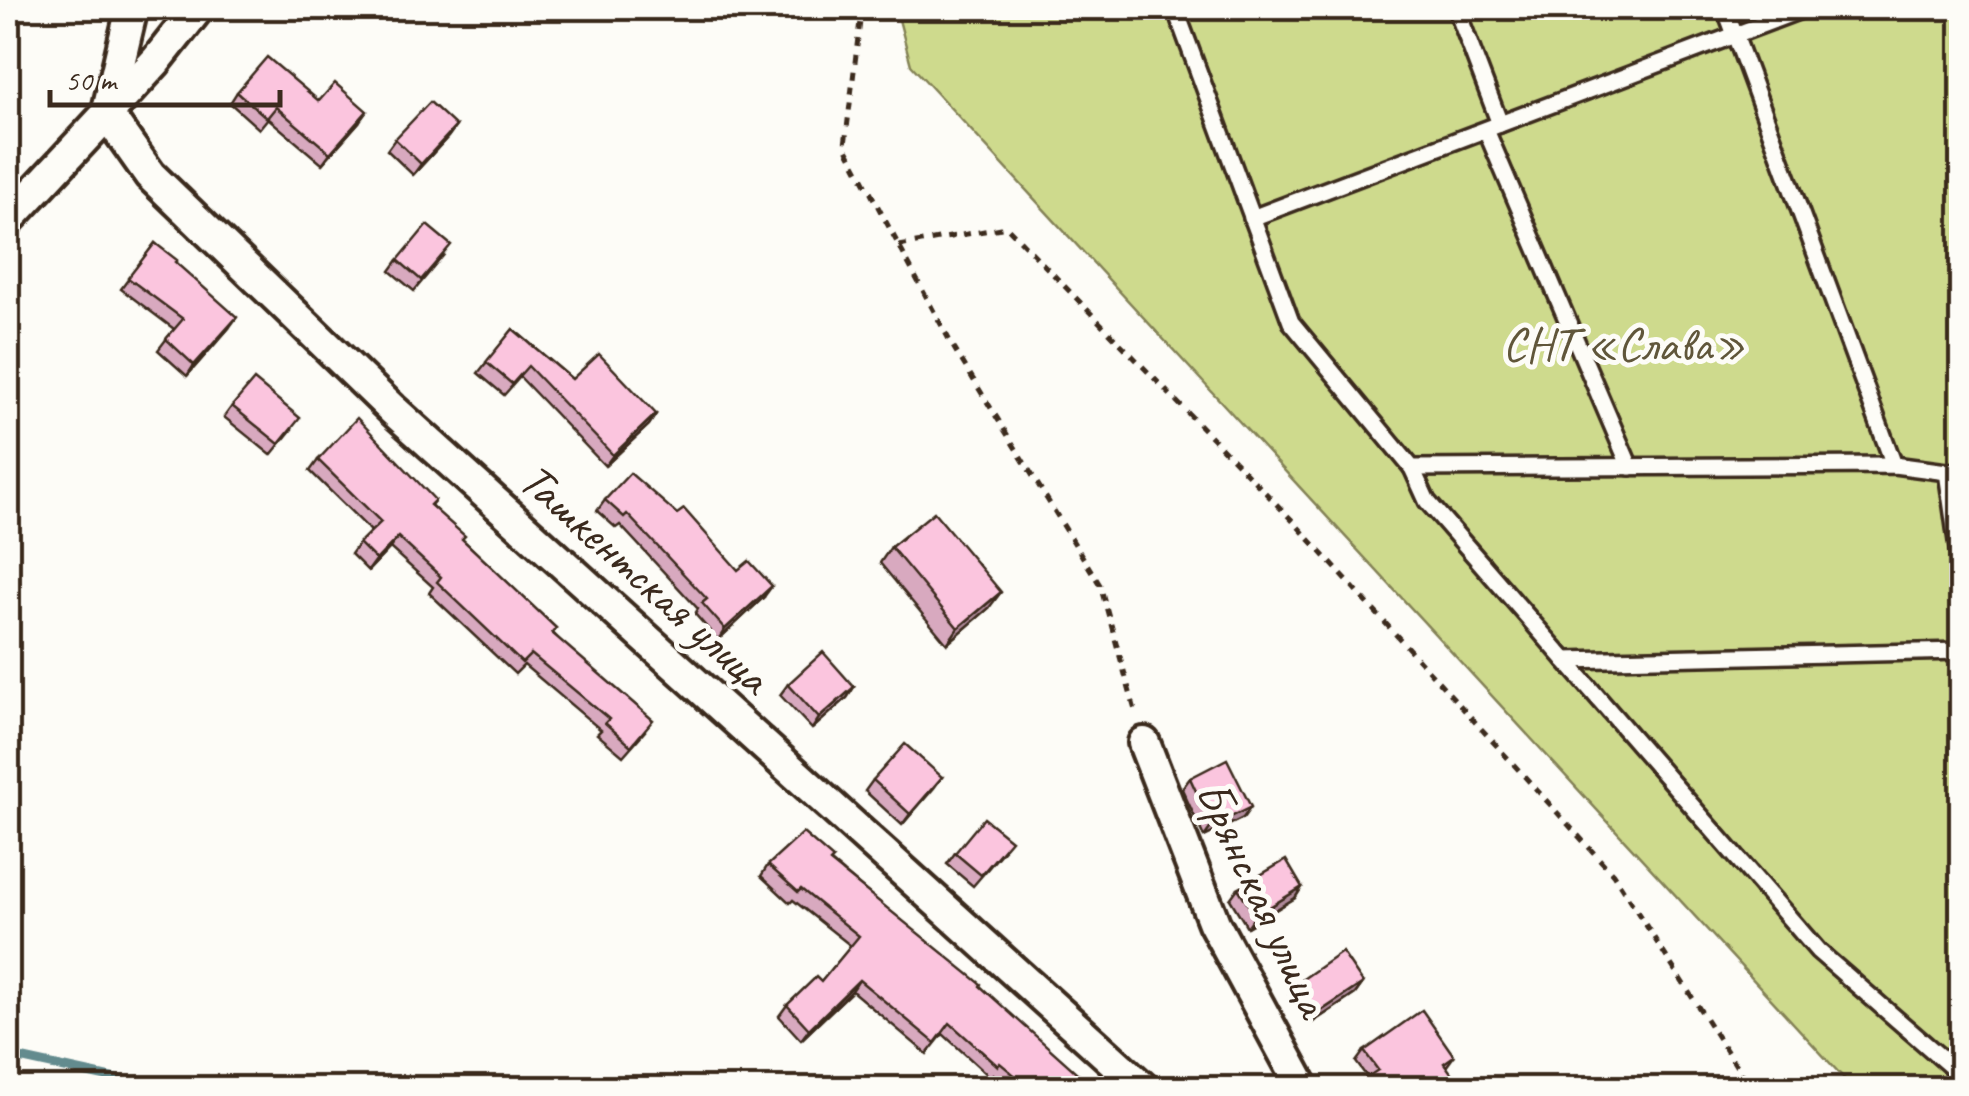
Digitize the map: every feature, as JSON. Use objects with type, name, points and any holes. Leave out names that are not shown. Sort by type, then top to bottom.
[{"type":"street","points":[[107,114],[132,8]]},
{"type":"street","points":[[8,220],[156,62],[198,8]]},
{"type":"street","name":"Ташкентская улица","points":[[107,114],[150,174],[392,409],[1143,1088]]},
{"type":"street","name":"Брянская улица","points":[[1144,743],[1214,922],[1303,1088]]},
{"type":"lane","points":[[1175,8],[1291,322],[1412,468],[1427,501],[1818,951],[1962,1076]]},
{"type":"lane","points":[[1456,8],[1493,127],[1630,467]]},
{"type":"lane","points":[[1725,8],[1894,465]]},
{"type":"lane","points":[[1252,218],[1806,8]]},
{"type":"lane","points":[[1412,468],[1894,465],[1954,471],[1962,576]]},
{"type":"lane","points":[[1565,660],[1962,652]]},
{"type":"path","points":[[858,8],[861,13],[845,145],[952,345],[1100,585],[1144,743]]},
{"type":"path","points":[[899,246],[1006,227],[1291,519],[1613,874],[1754,1088]]},
{"type":"green space","name":"СНТ «Слава»","points":[[896,8],[1961,8],[1961,1088],[1853,1088],[911,65]]},
{"type":"building","points":[[267,57],[319,101],[335,83],[367,111],[330,153],[276,107],[267,118],[237,92]]},
{"type":"building","points":[[430,102],[456,126],[421,164],[395,139]]},
{"type":"building","points":[[427,225],[451,245],[421,280],[398,260]]},
{"type":"building","points":[[155,243],[237,317],[194,365],[166,339],[183,319],[128,278]]},
{"type":"building","points":[[513,329],[572,379],[599,354],[656,414],[613,455],[528,366],[512,384],[486,362]]},
{"type":"building","points":[[254,380],[300,418],[279,444],[232,406]]},
{"type":"building","points":[[357,418],[435,500],[430,505],[465,536],[462,539],[556,628],[552,633],[653,720],[631,746],[605,723],[609,719],[531,654],[522,663],[437,582],[441,577],[398,537],[376,560],[359,543],[381,522],[318,460]]},
{"type":"building","points":[[630,473],[677,514],[684,509],[738,570],[749,561],[772,586],[725,629],[702,603],[707,599],[627,514],[624,517],[605,500]]},
{"type":"building","points":[[934,512],[1001,592],[958,628],[891,547]]},
{"type":"building","points":[[823,652],[854,687],[819,718],[788,684]]},
{"type":"building","points":[[905,744],[942,777],[910,814],[873,780]]},
{"type":"building","points":[[1227,759],[1251,807],[1212,826],[1190,778]]},
{"type":"building","points":[[984,818],[1011,840],[981,875],[955,853]]},
{"type":"building","points":[[803,833],[833,859],[830,862],[981,984],[1085,1080],[1078,1088],[1030,1088],[1000,1063],[998,1066],[950,1023],[935,1043],[859,980],[809,1029],[787,1005],[816,977],[821,982],[859,936],[768,865]]},
{"type":"building","points":[[1286,860],[1302,887],[1255,916],[1238,888]]},
{"type":"building","points":[[1342,952],[1363,983],[1318,1013],[1297,983]]},
{"type":"building","points":[[1422,1010],[1454,1056],[1444,1063],[1462,1088],[1374,1088],[1366,1078],[1378,1070],[1364,1051]]},
{"type":"waterway","points":[[8,1058],[120,1080],[128,1088]]}]
